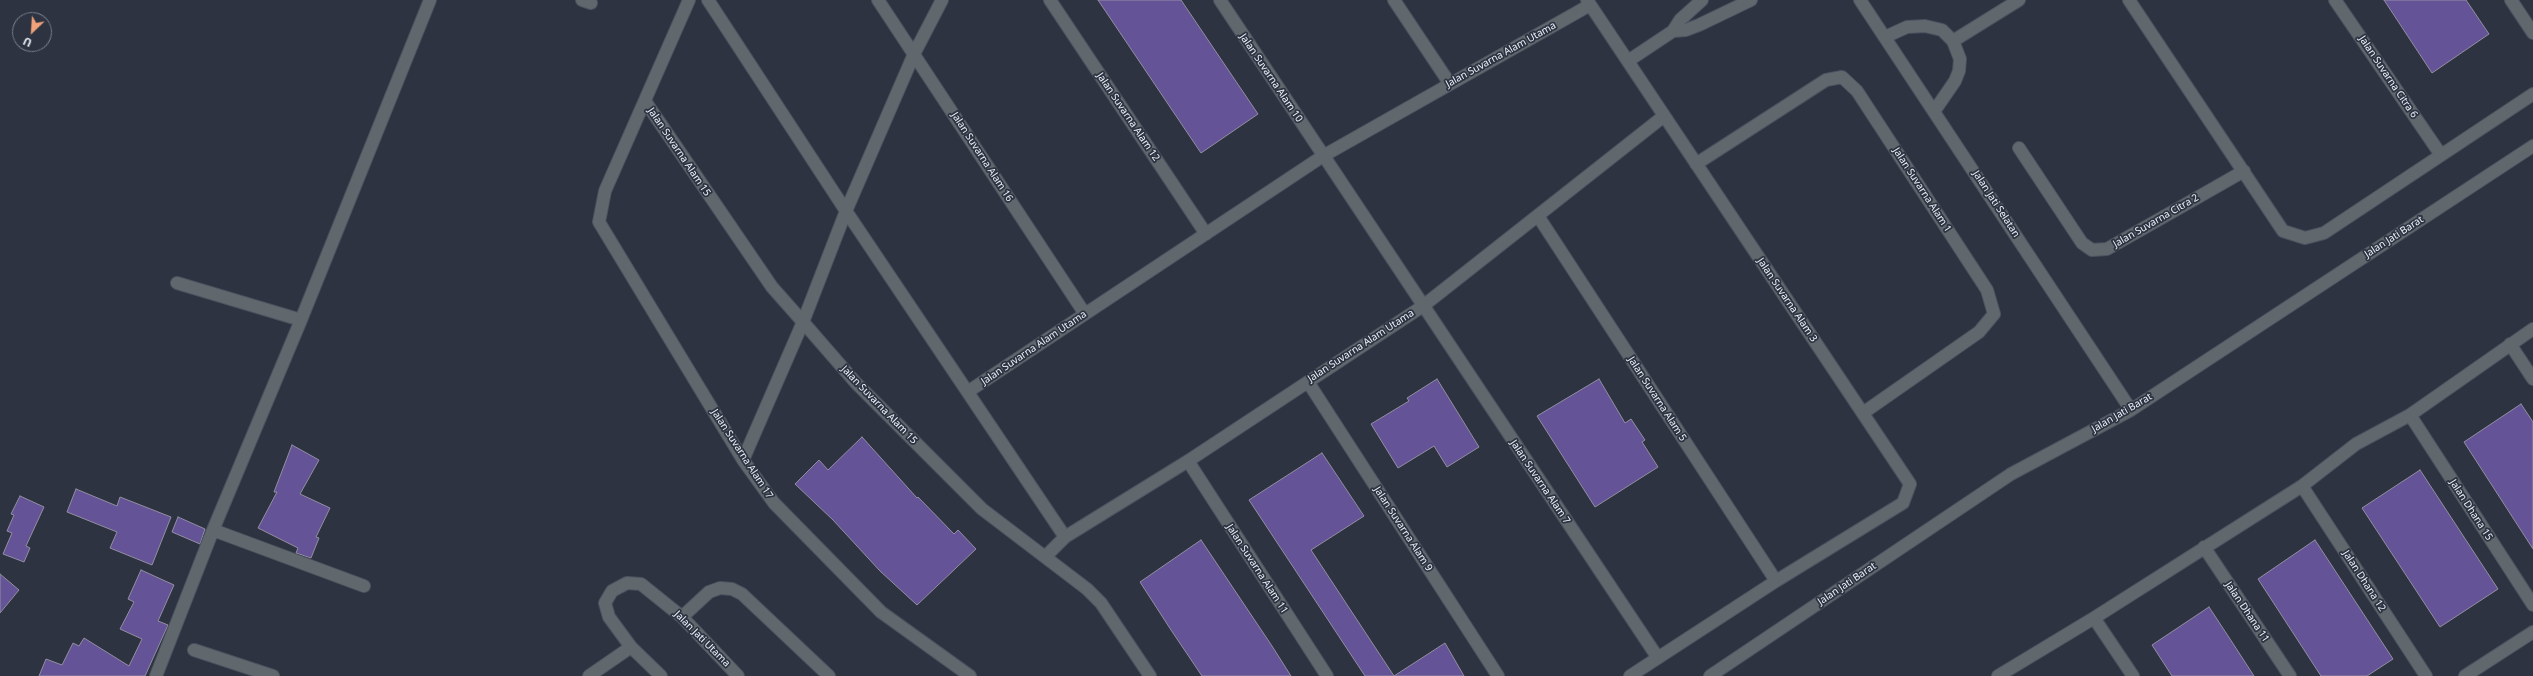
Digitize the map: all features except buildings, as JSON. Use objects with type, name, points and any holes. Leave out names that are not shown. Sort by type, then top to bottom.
[{"type":"street","points":[[156,676],[212,530],[301,320],[430,0]]},
{"type":"street","points":[[645,101],[689,0]]},
{"type":"street","points":[[708,0],[846,211],[969,391],[1065,537]]},
{"type":"street","name":"Jalan Suvarna Alam 16","points":[[878,0],[1085,314]]},
{"type":"street","points":[[743,460],[803,322],[846,211],[914,54],[942,0]]},
{"type":"street","name":"Jalan Suvarna Alam 12","points":[[1050,0],[1206,234]]},
{"type":"street","name":"Jalan Suvarna Alam 10","points":[[1220,0],[1423,306]]},
{"type":"street","points":[[1394,0],[1450,84]]},
{"type":"street","points":[[1628,61],[1673,31],[1680,20],[1702,0]]},
{"type":"street","points":[[1673,31],[1686,30],[1699,25],[1751,0]]},
{"type":"street","name":"Jalan Jati Selatan","points":[[1860,0],[1935,110],[2131,410]]},
{"type":"street","points":[[1953,42],[2019,0]]},
{"type":"street","points":[[2129,0],[2284,231],[2305,238],[2324,233],[2533,94]]},
{"type":"street","name":"Jalan Suvarna Citra 6","points":[[2335,0],[2441,155]]},
{"type":"street","points":[[2511,0],[2533,34]]},
{"type":"street","name":"Jalan Suvarna Alam Utama","points":[[969,391],[1323,156],[1450,84],[1588,2]]},
{"type":"street","name":"Jalan Suvarna Alam 3","points":[[1588,2],[1910,484],[1903,503],[1776,581]]},
{"type":"street","points":[[1885,37],[1907,27],[1925,26],[1942,30],[1953,42],[1960,58],[1959,71],[1955,81],[1935,110]]},
{"type":"street","name":"Jalan Suvarna Alam 1","points":[[1696,164],[1826,80],[1842,77],[1857,91],[1987,290],[1994,314],[1979,332],[1862,413]]},
{"type":"street","name":"Jalan Suvarna Alam 17","points":[[645,101],[605,191],[599,222],[743,460],[774,503],[881,612],[970,676]]},
{"type":"street","name":"Jalan Suvarna Alam 15","points":[[645,101],[772,287],[856,383],[982,510],[1087,589],[1100,603],[1150,676]]},
{"type":"street","name":"Jalan Suvarna Alam Utama","points":[[1045,557],[1065,537],[1188,461],[1423,306],[1664,116]]},
{"type":"street","name":"Jalan Jati Barat","points":[[1710,676],[2011,474],[2131,410],[2533,146]]},
{"type":"street","name":"Jalan Suvarna Citra 2","points":[[2020,148],[2082,242],[2092,250],[2108,249],[2244,171]]},
{"type":"street","name":"Jalan Suvarna Alam 5","points":[[1538,216],[1776,581]]},
{"type":"street","points":[[177,283],[301,320]]},
{"type":"street","name":"Jalan Suvarna Alam 7","points":[[1423,306],[1658,658]]},
{"type":"street","points":[[1998,676],[2094,618],[2302,486],[2356,444],[2410,415],[2533,329]]},
{"type":"street","points":[[2510,344],[2533,379]]},
{"type":"street","name":"Jalan Suvarna Alam 9","points":[[1308,382],[1498,676]]},
{"type":"street","name":"Jalan Dhana 15","points":[[2410,415],[2533,605]]},
{"type":"street","name":"Jalan Suvarna Alam 11","points":[[1188,461],[1327,676]]},
{"type":"street","name":"Jalan Dhana 12","points":[[2302,486],[2426,676]]},
{"type":"street","points":[[212,530],[364,586]]},
{"type":"street","name":"Jalan Dhana 11","points":[[2204,547],[2290,676]]},
{"type":"street","points":[[1630,676],[1776,581]]},
{"type":"street","name":"Jalan Jati Utama","points":[[661,676],[631,647],[609,617],[604,604],[612,591],[627,583],[641,584],[682,617],[738,676]]},
{"type":"street","points":[[682,617],[709,592],[720,588],[732,589],[742,594],[829,676]]},
{"type":"street","points":[[2094,618],[2133,676]]},
{"type":"street","points":[[2465,676],[2533,632]]},
{"type":"street","points":[[589,676],[631,647]]},
{"type":"street","points":[[194,650],[273,676]]}]
